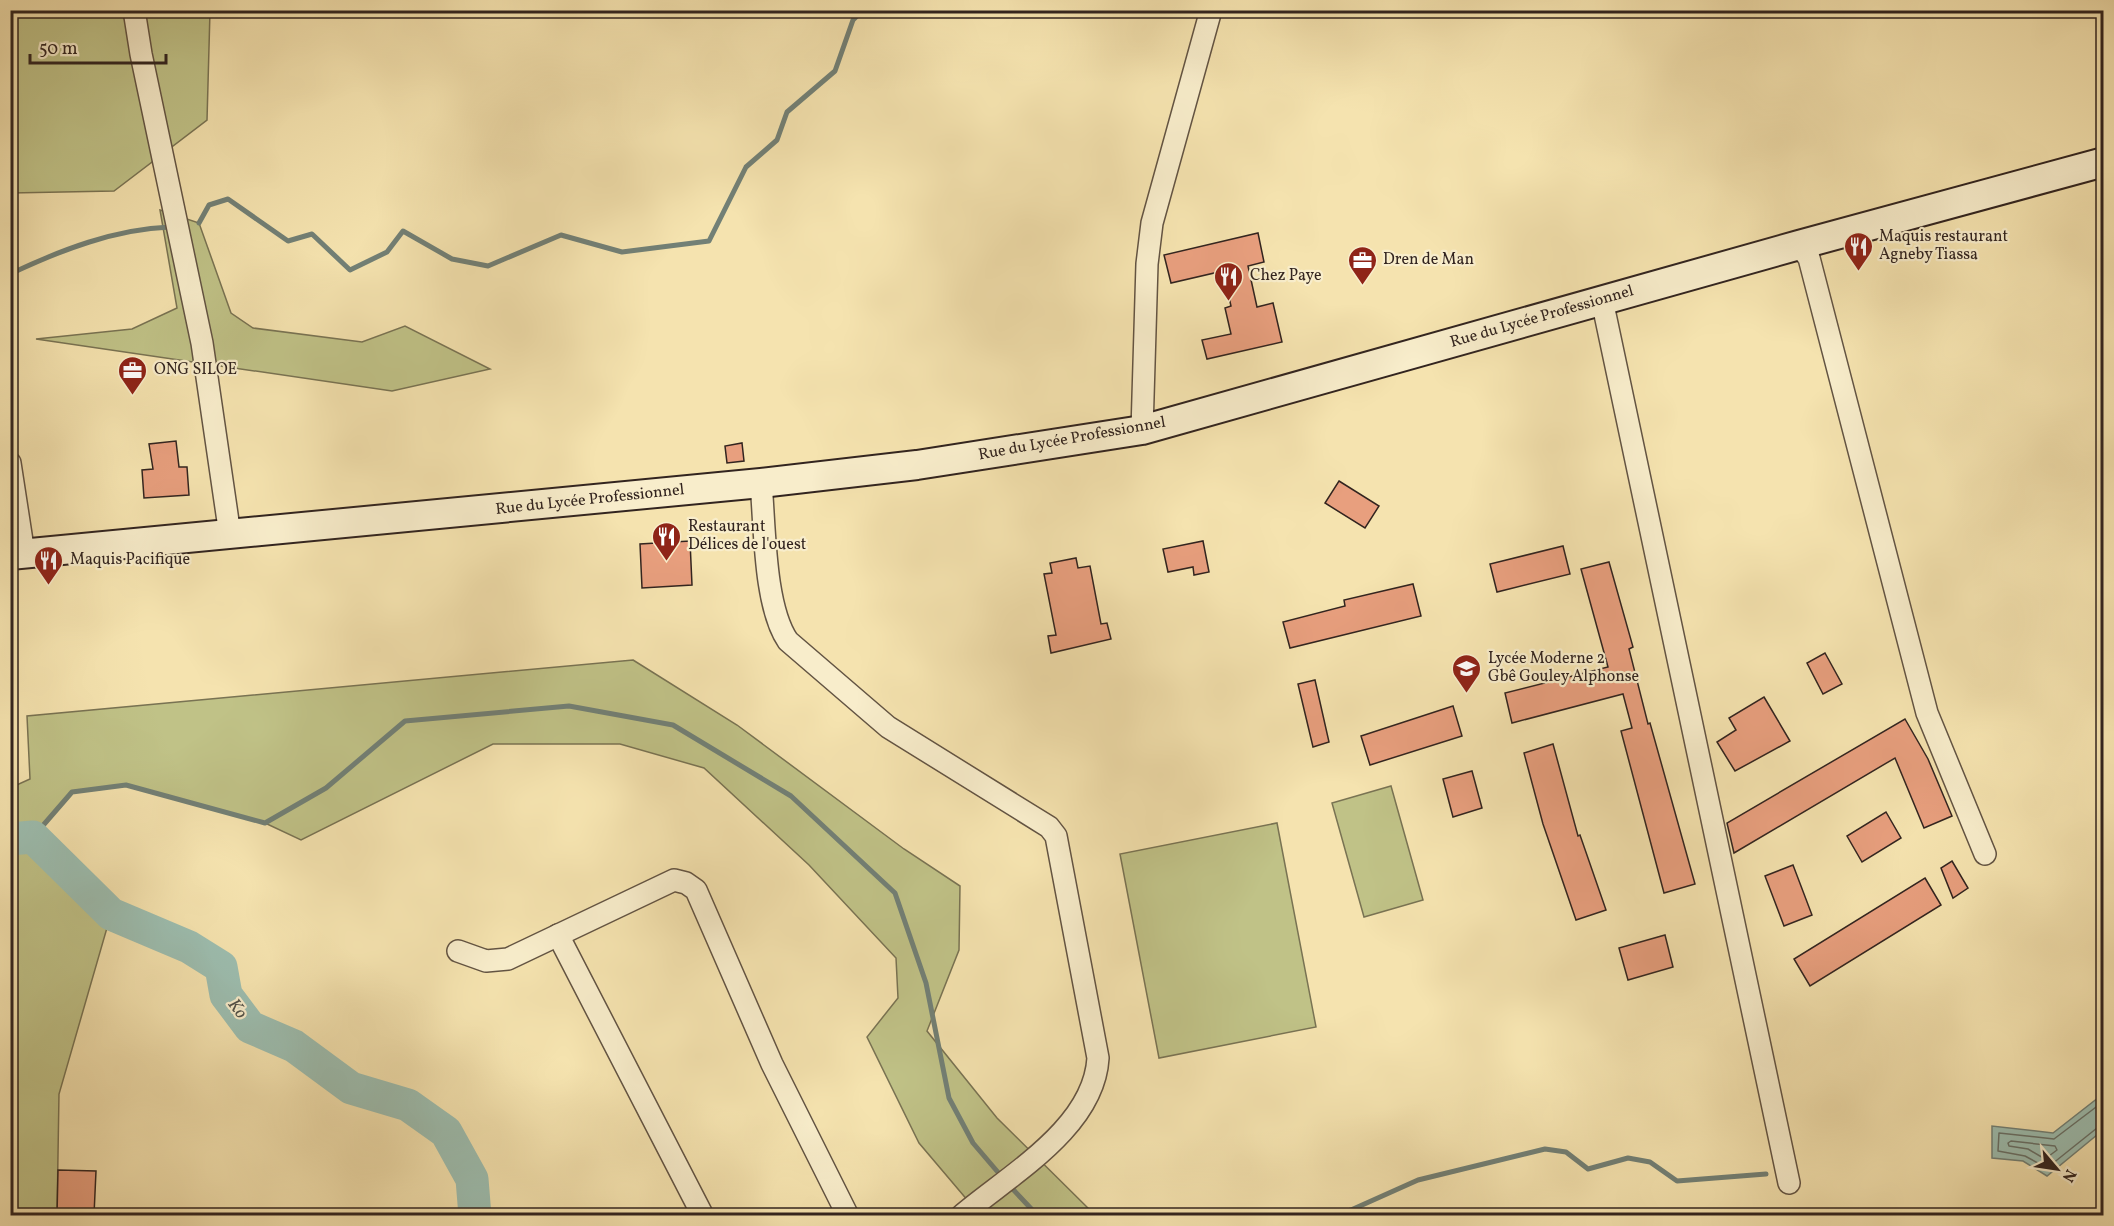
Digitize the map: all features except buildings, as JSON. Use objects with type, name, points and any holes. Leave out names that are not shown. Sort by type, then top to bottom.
[{"type":"main road","name":"Rue du Lycée Professionnel","points":[[17,555],[761,483],[917,465],[1142,430],[1602,300],[1807,248],[2103,162]]},
{"type":"street","points":[[134,10],[141,54],[202,343],[230,535]]},
{"type":"street","points":[[1142,430],[1147,264],[1152,223],[1211,10]]},
{"type":"street","points":[[1807,248],[1927,713],[1985,854]]},
{"type":"street","points":[[1602,300],[1790,1183]]},
{"type":"street","points":[[10,463],[17,555]]},
{"type":"street","points":[[761,483],[772,600],[778,626],[788,641],[888,727],[1049,827],[1056,836],[1098,1058],[1098,1072],[1089,1094],[1070,1123],[1038,1155],[961,1215]]},
{"type":"street","points":[[458,951],[496,962],[674,880],[686,883],[696,890],[772,1064],[848,1215]]},
{"type":"street","points":[[558,935],[703,1215]]},
{"type":"green space","points":[[10,11],[210,11],[207,120],[114,191],[11,193]]},
{"type":"green space","points":[[160,210],[199,223],[231,313],[253,328],[362,342],[405,326],[490,369],[392,391],[36,339],[132,329],[177,308]]},
{"type":"green space","points":[[633,660],[737,725],[904,849],[960,886],[959,950],[927,1031],[997,1118],[1095,1215],[980,1215],[919,1143],[867,1037],[898,998],[896,958],[809,865],[704,768],[620,744],[493,744],[301,840],[265,823],[126,785],[72,792],[33,837],[111,914],[59,1094],[57,1215],[11,1215],[10,788],[30,779],[27,716]]},
{"type":"green space","points":[[1391,786],[1423,900],[1364,917],[1332,803]]},
{"type":"green space","points":[[1277,823],[1316,1027],[1159,1058],[1120,854]]},
{"type":"water","points":[[2103,1094],[2103,1130],[2047,1176],[2023,1161],[1992,1158],[1992,1126],[2053,1133]]},
{"type":"waterway","points":[[199,223],[209,205],[228,199],[288,241],[312,234],[350,270],[387,252],[403,231],[452,259],[488,266],[561,235],[622,252],[709,241],[746,167],[777,140],[787,112],[835,71],[853,20],[863,10]]},
{"type":"waterway","points":[[10,274],[88,242],[129,232],[170,227]]},
{"type":"waterway","points":[[33,837],[72,792],[126,785],[265,823],[326,788],[405,721],[569,706],[673,725],[791,796],[895,893],[926,983],[949,1098],[973,1143],[1002,1177]]},
{"type":"waterway","name":"Ko","points":[[10,839],[33,837],[111,914],[189,947],[221,967],[226,995],[250,1027],[294,1046],[351,1088],[408,1105],[446,1132],[472,1179],[475,1216]]},
{"type":"waterway","points":[[1330,1216],[1351,1210],[1418,1180],[1545,1149],[1566,1152],[1588,1169],[1628,1158],[1650,1162],[1677,1181],[1766,1174]]},
{"type":"waterway","points":[[1008,1184],[1038,1216]]},
{"type":"place","name":"Maquis restaurant Agneby Tiassa","points":[[1858,272]]},
{"type":"place","name":"Dren de Man","points":[[1362,286]]},
{"type":"place","name":"Chez Paye","points":[[1229,302]]},
{"type":"place","name":"ONG SILOE","points":[[133,396]]},
{"type":"place","name":"Restaurant Délices de l'ouest","points":[[667,562]]},
{"type":"place","name":"Maquis Pacifique","points":[[49,586]]},
{"type":"place","name":"Lycée Moderne 2 Gbê Gouley Alphonse","points":[[1467,694]]}]
